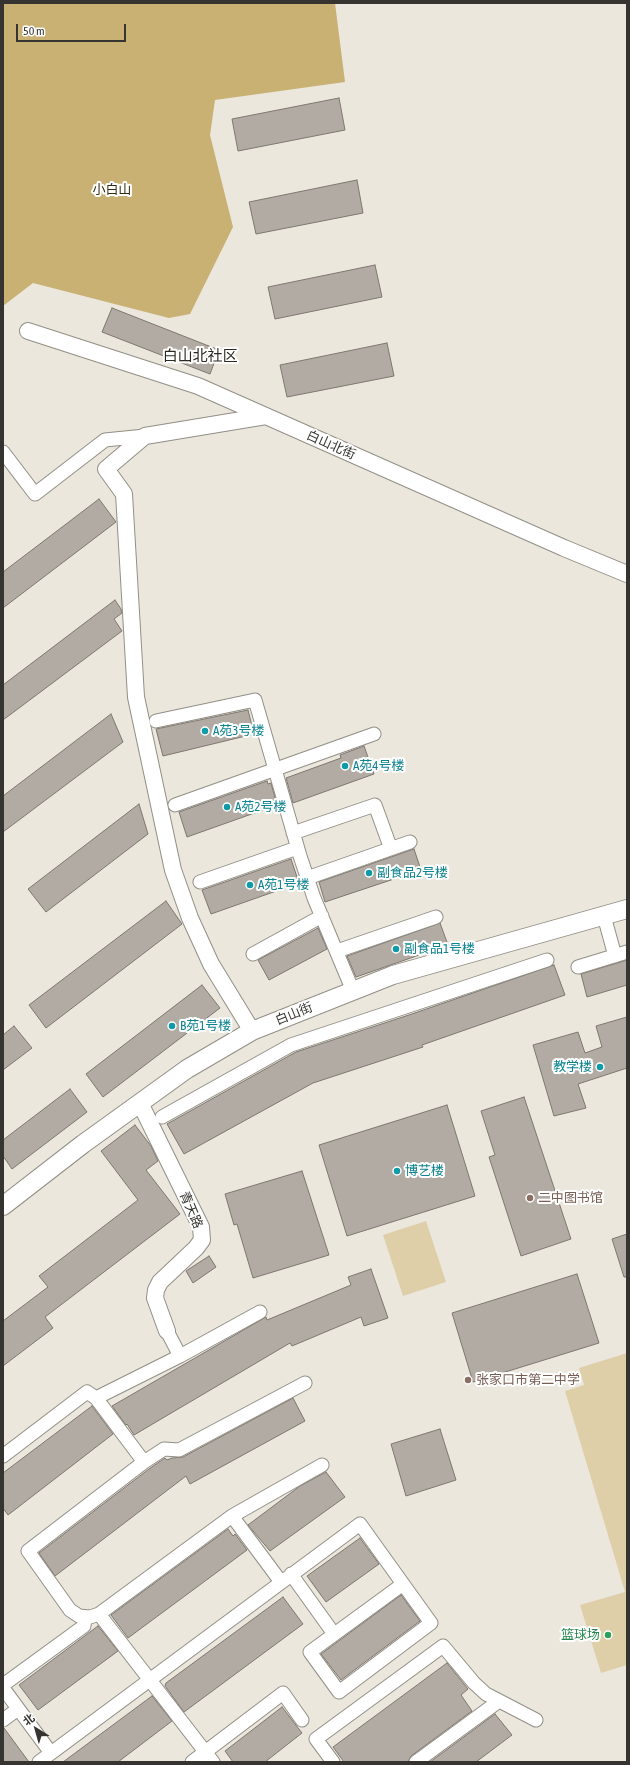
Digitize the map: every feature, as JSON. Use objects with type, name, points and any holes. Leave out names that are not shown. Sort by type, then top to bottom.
[{"type":"main road","name":"白山街","points":[[3,1206],[83,1144],[186,1069],[252,1031],[393,975],[627,909]]},
{"type":"street","name":"白山北街","points":[[28,331],[198,386],[564,548],[627,574]]},
{"type":"street","points":[[3,452],[35,494],[105,440],[145,436],[266,416]]},
{"type":"street","points":[[145,436],[106,469],[124,494],[136,697],[173,870],[190,918],[211,964],[252,1031]]},
{"type":"street","points":[[156,721],[254,700],[292,832],[307,878],[354,991]]},
{"type":"street","points":[[175,805],[374,734]]},
{"type":"street","points":[[292,832],[375,805],[391,849]]},
{"type":"street","points":[[307,878],[410,842]]},
{"type":"street","points":[[200,882],[297,848]]},
{"type":"street","points":[[253,954],[322,916]]},
{"type":"street","points":[[578,966],[621,954],[604,916]]},
{"type":"street","points":[[337,951],[436,917]]},
{"type":"street","points":[[162,1117],[291,1045],[547,960]]},
{"type":"street","name":"青天路","points":[[140,1103],[200,1227],[202,1240],[196,1248],[160,1282],[156,1290],[155,1298],[167,1331]]},
{"type":"street","points":[[96,1398],[180,1356],[260,1312]]},
{"type":"street","points":[[167,1331],[180,1356]]},
{"type":"street","points":[[305,1383],[179,1450],[164,1450],[144,1462],[28,1551],[70,1610],[79,1616],[90,1617],[99,1614],[232,1516],[322,1465]]},
{"type":"street","points":[[3,1456],[87,1392],[96,1398],[144,1462]]},
{"type":"street","points":[[232,1516],[281,1582]]},
{"type":"street","points":[[39,1762],[360,1524],[431,1623],[339,1692],[310,1652],[403,1584]]},
{"type":"street","points":[[292,1574],[334,1634]]},
{"type":"street","points":[[99,1614],[209,1757]]},
{"type":"street","points":[[51,1753],[3,1687],[84,1626],[84,1617]]},
{"type":"street","points":[[333,1762],[316,1739],[442,1646],[474,1683],[486,1694],[536,1720]]},
{"type":"street","points":[[192,1762],[209,1757],[283,1693],[302,1720]]},
{"type":"street","points":[[416,1762],[499,1701]]},
{"type":"street","points":[[3,1720],[18,1709]]},
{"type":"shaded area","points":[[426,1221],[446,1282],[403,1296],[383,1235]]},
{"type":"shaded area","points":[[627,1353],[627,1665],[601,1673],[580,1605],[625,1592],[565,1391],[584,1385],[579,1368]]},
{"type":"green space","name":"小白山","points":[[3,3],[335,3],[345,82],[215,100],[210,135],[233,227],[190,314],[169,318],[33,283],[3,306]]},
{"type":"building","points":[[339,98],[345,130],[238,151],[232,119]]},
{"type":"building","points":[[357,180],[363,213],[256,234],[249,202]]},
{"type":"building","points":[[375,265],[382,297],[275,319],[268,287]]},
{"type":"building","points":[[112,308],[219,350],[210,374],[102,332]]},
{"type":"building","points":[[387,343],[394,376],[287,397],[280,365]]},
{"type":"building","points":[[99,499],[116,522],[3,608],[3,572]]},
{"type":"building","points":[[115,600],[122,613],[114,619],[122,631],[3,720],[3,685]]},
{"type":"building","name":"A苑3号楼","points":[[248,710],[254,734],[163,756],[156,729]]},
{"type":"building","points":[[111,714],[123,742],[3,832],[3,796]]},
{"type":"building","name":"A苑4号楼","points":[[364,746],[374,774],[293,803],[286,778],[341,758],[340,755]]},
{"type":"building","name":"A苑2号楼","points":[[267,781],[268,784],[271,783],[277,805],[187,837],[179,812]]},
{"type":"building","points":[[139,804],[148,834],[46,912],[28,889]]},
{"type":"building","name":"副食品2号楼","points":[[414,849],[421,870],[325,902],[319,882]]},
{"type":"building","name":"A苑1号楼","points":[[291,859],[299,883],[211,914],[202,890]]},
{"type":"building","points":[[166,901],[182,924],[46,1028],[29,1005]]},
{"type":"building","name":"副食品1号楼","points":[[440,923],[448,945],[356,977],[347,956]]},
{"type":"building","points":[[318,928],[327,949],[269,980],[258,960]]},
{"type":"building","points":[[627,960],[627,985],[587,997],[581,974]]},
{"type":"building","points":[[554,965],[565,995],[422,1045],[423,1047],[313,1083],[184,1154],[167,1124],[296,1052]]},
{"type":"building","name":"B苑1号楼","points":[[202,985],[220,1008],[103,1097],[86,1074]]},
{"type":"building","points":[[627,1017],[627,1068],[578,1084],[586,1108],[554,1116],[533,1045],[578,1032],[585,1053],[602,1047],[596,1026]]},
{"type":"building","points":[[14,1026],[32,1048],[3,1070],[3,1035]]},
{"type":"building","points":[[70,1089],[87,1112],[12,1169],[3,1156],[3,1140]]},
{"type":"building","name":"二中图书馆","points":[[524,1097],[571,1239],[521,1256],[489,1157],[495,1155],[481,1111]]},
{"type":"building","name":"博艺楼","points":[[447,1105],[475,1196],[347,1236],[319,1145]]},
{"type":"building","points":[[135,1125],[151,1146],[158,1161],[146,1170],[180,1214],[45,1317],[53,1328],[3,1366],[3,1321],[48,1287],[39,1276],[138,1200],[101,1151]]},
{"type":"building","points":[[302,1171],[329,1255],[253,1278],[237,1224],[234,1225],[225,1194]]},
{"type":"building","points":[[627,1234],[627,1277],[624,1277],[612,1239]]},
{"type":"building","points":[[209,1256],[216,1267],[193,1283],[186,1271]]},
{"type":"building","points":[[371,1269],[388,1318],[364,1326],[361,1317],[292,1346],[290,1343],[134,1435],[112,1406],[266,1317],[267,1320],[351,1285],[348,1277]]},
{"type":"building","points":[[577,1274],[599,1343],[473,1382],[452,1313]]},
{"type":"building","points":[[293,1398],[305,1421],[190,1484],[186,1476],[55,1576],[39,1553],[165,1458],[167,1460],[183,1457]]},
{"type":"building","points":[[92,1406],[113,1434],[8,1515],[3,1508],[3,1473]]},
{"type":"building","points":[[440,1429],[456,1480],[406,1496],[391,1444]]},
{"type":"building","points":[[326,1472],[345,1497],[270,1551],[248,1525],[300,1486]]},
{"type":"building","points":[[228,1529],[233,1536],[235,1534],[247,1550],[128,1638],[111,1615]]},
{"type":"building","points":[[360,1538],[379,1564],[326,1602],[307,1576]]},
{"type":"building","points":[[401,1595],[420,1621],[341,1680],[321,1654]]},
{"type":"building","points":[[283,1597],[303,1624],[184,1712],[165,1686],[166,1683]]},
{"type":"building","points":[[98,1626],[118,1651],[38,1710],[19,1685]]},
{"type":"building","points":[[447,1663],[468,1689],[461,1695],[472,1711],[411,1756],[408,1762],[344,1762],[333,1747]]},
{"type":"building","points":[[152,1696],[172,1721],[118,1762],[63,1762]]},
{"type":"building","points":[[282,1707],[302,1733],[265,1762],[233,1762],[225,1751]]},
{"type":"building","points":[[495,1714],[512,1735],[476,1762],[430,1762]]},
{"type":"building","points":[[4,1728],[29,1762],[3,1762]]},
{"type":"place","name":"A苑3号楼","points":[[205,731]]},
{"type":"place","name":"A苑4号楼","points":[[345,766]]},
{"type":"place","name":"A苑2号楼","points":[[227,807]]},
{"type":"place","name":"副食品2号楼","points":[[369,873]]},
{"type":"place","name":"A苑1号楼","points":[[250,885]]},
{"type":"place","name":"副食品1号楼","points":[[396,949]]},
{"type":"place","name":"B苑1号楼","points":[[172,1026]]},
{"type":"place","name":"教学楼","points":[[600,1067]]},
{"type":"place","name":"博艺楼","points":[[397,1171]]},
{"type":"place","name":"二中图书馆","points":[[530,1198]]},
{"type":"place","name":"张家口市第二中学","points":[[468,1380]]},
{"type":"place","name":"篮球场","points":[[608,1635]]},
{"type":"district","name":"白山北社区","points":[[200,356]]}]
